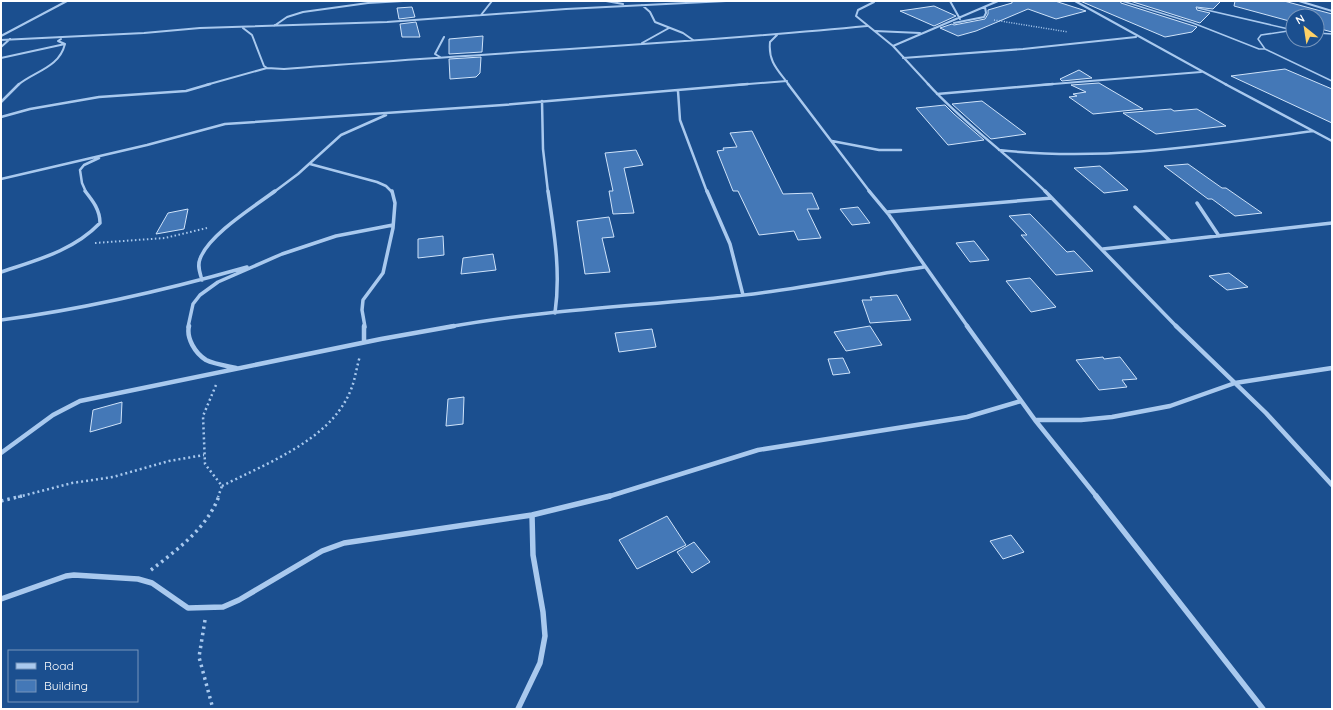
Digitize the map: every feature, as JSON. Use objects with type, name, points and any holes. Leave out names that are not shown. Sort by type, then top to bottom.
[{"type":"street","points":[[1,36],[67,1]]},
{"type":"street","points":[[273,26],[286,17],[303,12],[368,3],[403,1]]},
{"type":"street","points":[[481,15],[492,1]]},
{"type":"street","points":[[606,1],[633,5]]},
{"type":"street","points":[[1,40],[65,38],[200,28],[243,28],[380,22],[633,5],[726,1]]},
{"type":"street","points":[[816,1],[896,1]]},
{"type":"street","points":[[859,1],[863,2]]},
{"type":"street","points":[[950,1],[960,19]]},
{"type":"street","points":[[893,46],[960,19],[998,1]]},
{"type":"street","points":[[1075,1],[1136,37],[1332,141]]},
{"type":"street","points":[[1299,1],[1332,11]]},
{"type":"street","points":[[874,2],[858,10],[856,16],[893,46],[937,94],[1052,198],[1184,334],[1235,383],[1332,485]]},
{"type":"street","points":[[642,5],[650,12],[654,22],[683,33],[694,41]]},
{"type":"street","points":[[950,23],[971,21],[984,17],[986,13],[985,7]]},
{"type":"street","points":[[1,117],[30,109],[99,98],[186,91],[267,68],[294,69],[440,57],[694,41],[867,26]]},
{"type":"street","points":[[243,28],[252,35],[262,64],[267,68]]},
{"type":"street","points":[[640,44],[669,28]]},
{"type":"street","points":[[874,31],[925,32]]},
{"type":"street","points":[[777,35],[770,42],[769,54],[787,81],[857,177],[887,212],[924,267],[1035,420],[1111,514],[1263,709]]},
{"type":"street","points":[[440,57],[435,54],[444,37]]},
{"type":"street","points":[[903,58],[1023,49],[1136,37]]},
{"type":"street","points":[[65,38],[58,41],[65,44]]},
{"type":"street","points":[[1,47],[11,39]]},
{"type":"street","points":[[1,58],[65,44]]},
{"type":"street","points":[[1,102],[23,81],[50,67],[58,60],[63,52],[65,44]]},
{"type":"street","points":[[937,94],[1202,72]]},
{"type":"street","points":[[1,179],[147,145],[225,124],[542,102],[787,81]]},
{"type":"street","points":[[678,91],[680,120],[702,180],[730,244],[742,295]]},
{"type":"street","points":[[542,102],[542,128],[546,176],[560,276],[559,295],[555,313]]},
{"type":"street","points":[[202,280],[199,264],[200,258],[209,245],[226,228],[310,164],[316,156],[340,136],[366,122],[392,113]]},
{"type":"street","points":[[999,150],[1055,155],[1086,155],[1174,149],[1313,131]]},
{"type":"street","points":[[831,141],[878,150],[901,150]]},
{"type":"street","points":[[1,272],[65,248],[93,232],[100,223],[100,216],[97,208],[84,190],[80,170],[84,165],[107,154]]},
{"type":"street","points":[[310,164],[386,186],[392,191],[395,200],[393,225],[384,258],[383,272],[363,300],[362,313],[366,325],[364,342]]},
{"type":"street","points":[[887,212],[1052,198]]},
{"type":"street","points":[[1197,203],[1219,236]]},
{"type":"street","points":[[1135,207],[1170,242]]},
{"type":"street","points":[[1103,249],[1332,222]]},
{"type":"street","points":[[1,320],[87,307],[202,280],[261,263],[336,236],[393,225]]},
{"type":"street","points":[[238,368],[206,360],[196,351],[187,334],[193,304],[200,295],[218,282],[261,263]]},
{"type":"street","points":[[1,453],[53,415],[80,401],[364,342],[464,324],[815,286],[924,267]]},
{"type":"street","points":[[1035,420],[1081,420],[1120,415],[1170,406],[1235,383],[1332,368]]},
{"type":"street","points":[[1,599],[66,576],[138,580],[152,583],[188,608],[223,607],[239,600],[322,551],[344,543],[532,515],[642,486],[758,450],[967,417],[1021,401]]},
{"type":"street","points":[[518,709],[540,663],[545,636],[543,612],[534,554],[532,515]]},
{"type":"lane","points":[[1122,1],[1152,9],[1259,49],[1264,49],[1332,81]]},
{"type":"lane","points":[[1198,8],[1285,28]]},
{"type":"lane","points":[[1264,49],[1258,39],[1261,35],[1285,31]]},
{"type":"path","points":[[984,17],[1015,25],[1070,32]]},
{"type":"path","points":[[91,244],[165,238],[212,226]]},
{"type":"path","points":[[138,580],[182,546],[208,518],[214,510],[222,486],[315,436],[336,415],[349,395],[364,342]]},
{"type":"path","points":[[222,372],[203,416],[204,464],[222,486]]},
{"type":"path","points":[[1,500],[72,483],[113,477],[158,463],[204,455]]},
{"type":"path","points":[[207,608],[199,656],[213,709]]},
{"type":"building","points":[[1012,1],[1055,1],[1086,11],[1056,19],[1028,9],[976,31],[958,36],[940,28],[952,24],[954,25],[985,19],[988,14],[988,10],[1012,3]]},
{"type":"building","points":[[1080,1],[1120,1],[1121,3],[1197,27],[1192,32],[1165,37]]},
{"type":"building","points":[[1130,1],[1221,1],[1213,9],[1196,7],[1197,10],[1210,13],[1200,23]]},
{"type":"building","points":[[1235,1],[1284,1],[1310,8],[1285,8],[1285,20],[1234,6]]},
{"type":"building","points":[[934,6],[956,16],[934,26],[900,11]]},
{"type":"building","points":[[412,7],[415,17],[399,19],[397,8]]},
{"type":"building","points":[[1325,12],[1332,14],[1332,32],[1325,30]]},
{"type":"building","points":[[416,22],[420,37],[402,37],[400,24]]},
{"type":"building","points":[[483,36],[482,52],[449,54],[449,39]]},
{"type":"building","points":[[481,57],[480,73],[476,77],[450,79],[449,59]]},
{"type":"building","points":[[1285,69],[1332,89],[1332,123],[1231,76]]},
{"type":"building","points":[[1079,70],[1092,78],[1062,81],[1060,79]]},
{"type":"building","points":[[1099,83],[1143,109],[1093,114],[1069,97],[1077,96],[1073,94],[1086,92],[1071,85]]},
{"type":"building","points":[[982,101],[1026,134],[991,139],[952,104]]},
{"type":"building","points":[[945,105],[984,140],[948,145],[916,108]]},
{"type":"building","points":[[1171,109],[1174,111],[1197,109],[1226,126],[1156,134],[1123,113]]},
{"type":"building","points":[[752,131],[783,194],[812,193],[819,209],[807,209],[821,238],[798,240],[794,231],[759,235],[738,191],[733,191],[717,151],[724,150],[723,148],[737,147],[730,133]]},
{"type":"building","points":[[636,150],[643,165],[624,168],[634,213],[613,214],[609,191],[613,191],[605,153]]},
{"type":"building","points":[[1188,164],[1222,188],[1226,188],[1262,213],[1235,216],[1212,199],[1208,199],[1164,166]]},
{"type":"building","points":[[1100,166],[1128,190],[1104,193],[1074,168]]},
{"type":"building","points":[[858,207],[870,223],[852,225],[840,209]]},
{"type":"building","points":[[188,209],[184,229],[156,234],[168,213]]},
{"type":"building","points":[[1030,214],[1067,252],[1074,251],[1093,271],[1056,275],[1021,235],[1027,235],[1009,216]]},
{"type":"building","points":[[609,217],[614,237],[602,238],[610,272],[585,274],[577,221]]},
{"type":"building","points":[[443,236],[444,255],[418,258],[418,239]]},
{"type":"building","points":[[974,241],[989,260],[970,262],[956,243]]},
{"type":"building","points":[[493,254],[496,270],[461,274],[463,258]]},
{"type":"building","points":[[1229,273],[1248,287],[1227,290],[1209,276]]},
{"type":"building","points":[[1030,278],[1056,307],[1031,312],[1006,281]]},
{"type":"building","points":[[897,295],[911,320],[870,323],[862,300],[872,300],[870,297]]},
{"type":"building","points":[[870,326],[882,345],[846,351],[834,332]]},
{"type":"building","points":[[652,329],[656,347],[619,352],[615,333]]},
{"type":"building","points":[[1103,357],[1104,359],[1120,357],[1137,379],[1122,380],[1127,387],[1099,390],[1076,360]]},
{"type":"building","points":[[843,358],[850,373],[833,375],[828,359]]},
{"type":"building","points":[[464,397],[463,424],[446,426],[448,399]]},
{"type":"building","points":[[122,402],[121,423],[90,432],[93,410]]},
{"type":"building","points":[[667,516],[686,545],[637,569],[619,540]]},
{"type":"building","points":[[1011,535],[1024,552],[1003,559],[990,541]]},
{"type":"building","points":[[694,542],[710,562],[692,573],[677,552]]}]
